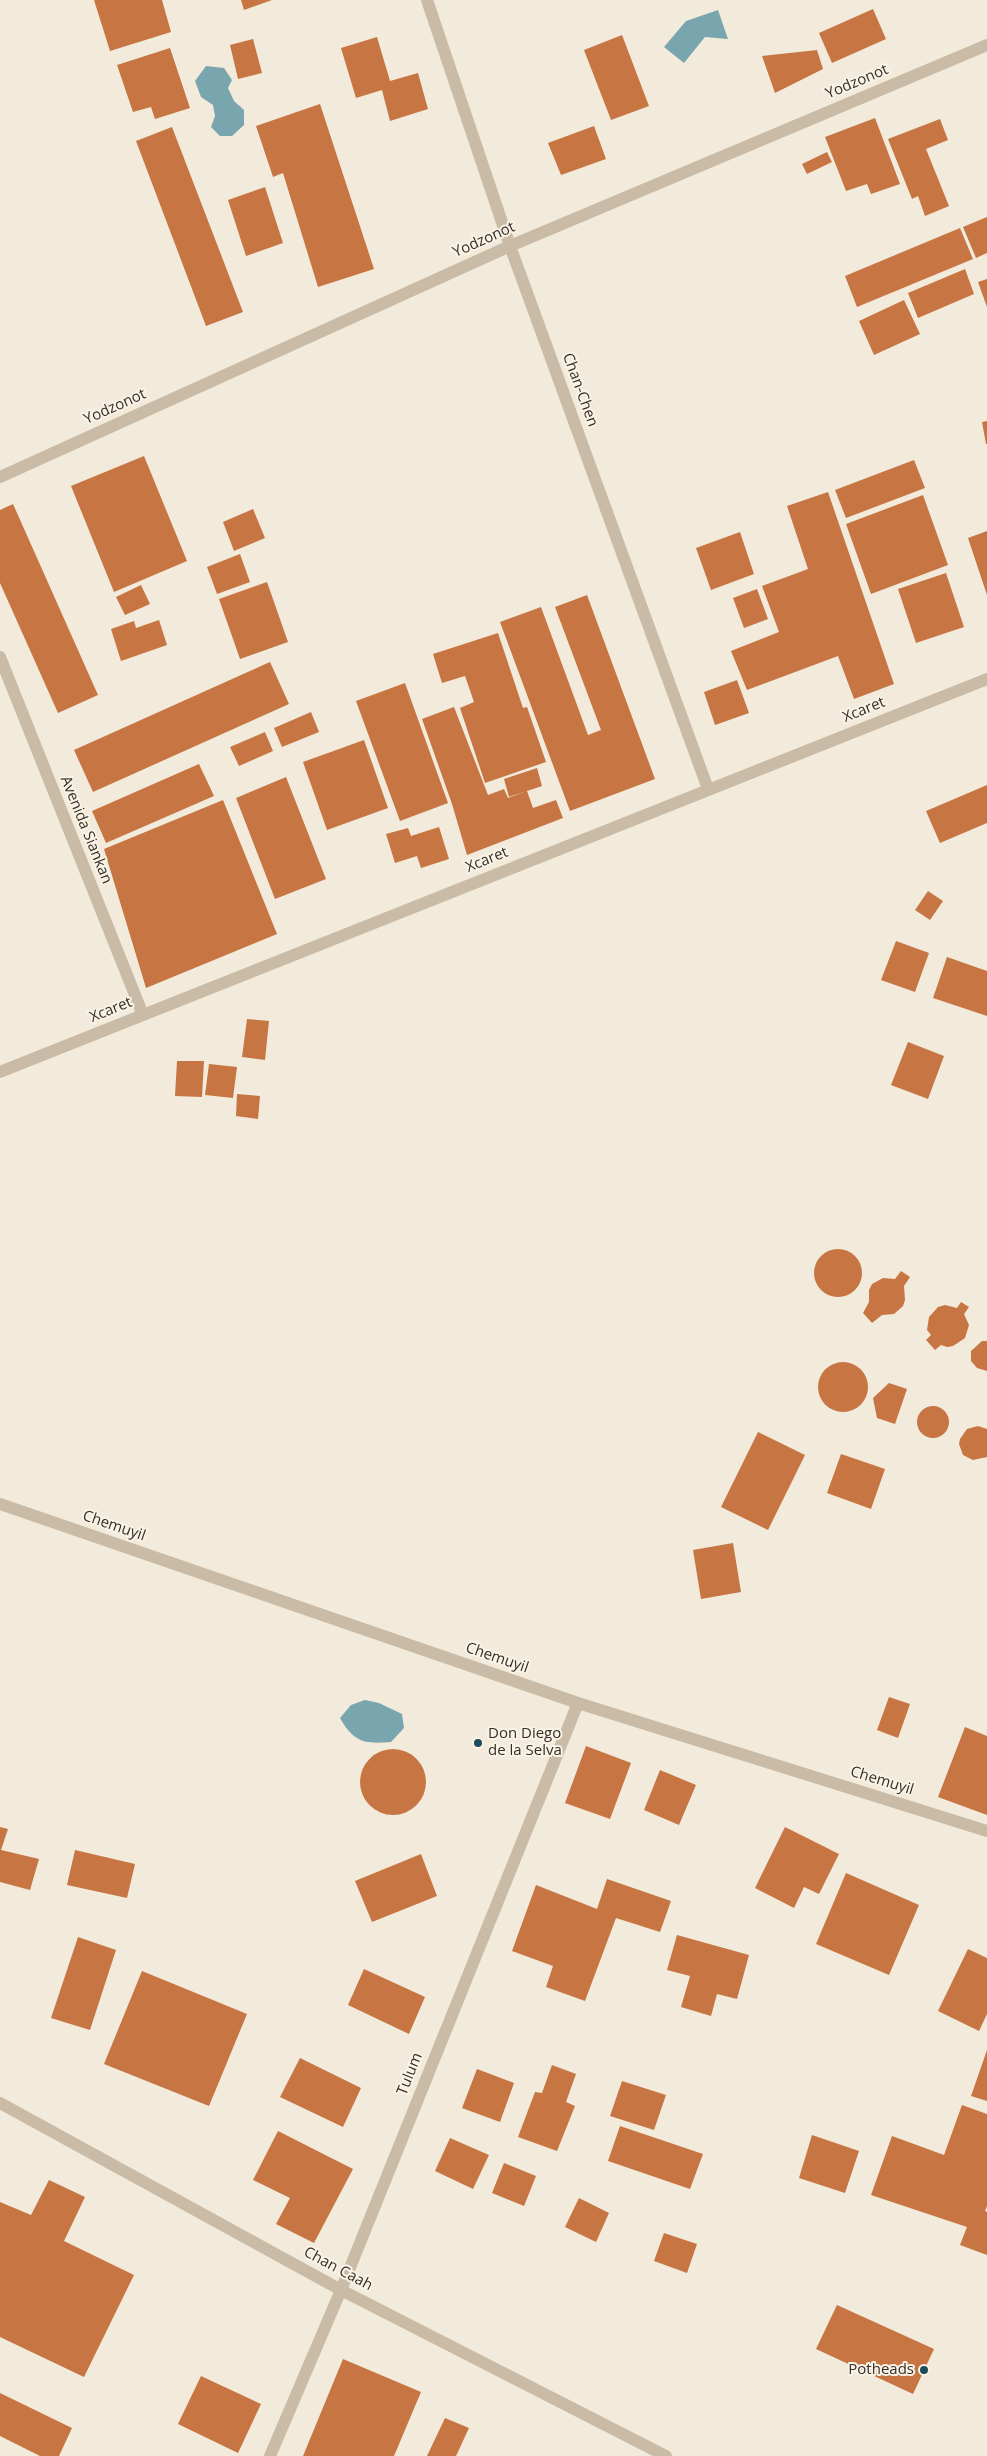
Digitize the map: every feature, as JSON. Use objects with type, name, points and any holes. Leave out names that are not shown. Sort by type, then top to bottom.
[{"type":"street","name":"Chan-Chen","points":[[427,0],[510,246],[708,789]]},
{"type":"street","name":"Yodzonot","points":[[0,477],[510,246],[987,45]]},
{"type":"street","name":"Avenida Siankan","points":[[0,656],[143,1015]]},
{"type":"street","name":"Xcaret","points":[[0,1072],[987,679]]},
{"type":"street","name":"Chemuyil","points":[[0,1504],[578,1703],[987,1831]]},
{"type":"street","name":"Tulum","points":[[270,2456],[341,2290],[578,1703]]},
{"type":"street","name":"Chan Caah","points":[[0,2103],[341,2290],[666,2456]]},
{"type":"water","points":[[718,10],[728,39],[705,37],[684,63],[664,47],[686,21]]},
{"type":"water","points":[[206,66],[224,68],[232,80],[228,88],[234,101],[244,110],[244,125],[232,136],[220,136],[211,127],[215,116],[213,105],[201,97],[195,81]]},
{"type":"water","points":[[365,1700],[379,1703],[402,1714],[404,1728],[391,1742],[374,1743],[361,1740],[350,1733],[340,1718],[351,1705]]},
{"type":"building","points":[[94,0],[162,0],[171,32],[110,51]]},
{"type":"building","points":[[241,0],[272,0],[244,10]]},
{"type":"building","points":[[873,9],[886,39],[832,63],[819,33]]},
{"type":"building","points":[[622,35],[649,106],[611,120],[584,50]]},
{"type":"building","points":[[377,37],[390,81],[418,73],[428,109],[390,121],[382,90],[356,98],[341,48]]},
{"type":"building","points":[[253,39],[262,73],[238,79],[230,45]]},
{"type":"building","points":[[170,48],[190,108],[155,119],[151,107],[133,112],[117,65]]},
{"type":"building","points":[[817,50],[823,69],[775,93],[762,56]]},
{"type":"building","points":[[320,104],[374,269],[318,287],[283,173],[273,177],[256,126]]},
{"type":"building","points":[[875,118],[900,184],[871,194],[867,184],[846,191],[825,137]]},
{"type":"building","points":[[940,119],[948,140],[926,149],[949,206],[925,216],[918,196],[912,199],[888,139]]},
{"type":"building","points":[[594,126],[606,159],[561,175],[548,143]]},
{"type":"building","points":[[172,127],[243,312],[206,326],[136,141]]},
{"type":"building","points":[[827,152],[832,162],[807,174],[802,164]]},
{"type":"building","points":[[265,187],[283,243],[246,256],[228,200]]},
{"type":"building","points":[[987,217],[987,253],[976,258],[963,227]]},
{"type":"building","points":[[960,228],[973,259],[857,307],[845,276]]},
{"type":"building","points":[[965,269],[974,294],[918,318],[908,293]]},
{"type":"building","points":[[987,279],[987,307],[978,282]]},
{"type":"building","points":[[904,300],[920,334],[874,355],[859,321]]},
{"type":"building","points":[[987,421],[987,444],[986,444],[982,422]]},
{"type":"building","points":[[144,456],[187,561],[114,592],[71,486]]},
{"type":"building","points":[[914,460],[925,488],[846,518],[835,490]]},
{"type":"building","points":[[828,492],[894,684],[854,699],[838,656],[747,690],[731,651],[779,632],[762,586],[808,569],[787,506]]},
{"type":"building","points":[[923,495],[948,565],[871,594],[846,524]]},
{"type":"building","points":[[13,504],[98,695],[58,713],[0,583],[0,510]]},
{"type":"building","points":[[253,509],[265,538],[234,551],[223,522]]},
{"type":"building","points":[[987,531],[987,595],[968,538]]},
{"type":"building","points":[[740,532],[754,574],[711,590],[696,548]]},
{"type":"building","points":[[240,554],[250,582],[217,594],[207,567]]},
{"type":"building","points":[[946,573],[964,627],[916,643],[898,589]]},
{"type":"building","points":[[267,582],[288,642],[240,659],[219,599]]},
{"type":"building","points":[[141,585],[150,604],[125,615],[116,597]]},
{"type":"building","points":[[757,589],[768,619],[744,628],[733,598]]},
{"type":"building","points":[[587,595],[655,779],[570,811],[500,622],[541,607],[588,735],[601,730],[555,607]]},
{"type":"building","points":[[159,620],[167,645],[121,661],[111,629],[134,621],[136,628]]},
{"type":"building","points":[[498,633],[523,708],[527,707],[546,762],[485,783],[460,708],[474,702],[465,676],[442,683],[433,654]]},
{"type":"building","points":[[270,662],[289,704],[93,792],[74,750]]},
{"type":"building","points":[[737,680],[749,713],[715,725],[704,692]]},
{"type":"building","points":[[405,683],[448,803],[400,821],[356,701]]},
{"type":"building","points":[[454,707],[488,795],[504,789],[508,798],[527,791],[533,808],[556,800],[563,818],[467,855],[452,804],[422,719]]},
{"type":"building","points":[[311,712],[319,732],[282,747],[274,728]]},
{"type":"building","points":[[265,732],[273,751],[239,766],[230,747]]},
{"type":"building","points":[[364,740],[388,808],[327,830],[303,762]]},
{"type":"building","points":[[199,764],[214,796],[106,843],[92,811]]},
{"type":"building","points":[[537,768],[542,786],[509,797],[504,779]]},
{"type":"building","points":[[286,777],[326,879],[275,899],[236,798]]},
{"type":"building","points":[[987,785],[987,823],[940,843],[926,811]]},
{"type":"building","points":[[223,800],[277,934],[146,988],[104,849]]},
{"type":"building","points":[[439,827],[449,859],[421,868],[417,856],[395,863],[386,834],[408,828],[411,836]]},
{"type":"building","points":[[928,891],[943,901],[930,920],[915,910]]},
{"type":"building","points":[[896,941],[929,953],[915,992],[881,980]]},
{"type":"building","points":[[947,957],[987,971],[987,1016],[933,998]]},
{"type":"building","points":[[247,1019],[269,1021],[265,1060],[242,1057]]},
{"type":"building","points":[[908,1042],[944,1056],[928,1099],[891,1085]]},
{"type":"building","points":[[177,1061],[204,1061],[202,1097],[175,1096]]},
{"type":"building","points":[[209,1064],[237,1067],[233,1098],[205,1095]]},
{"type":"building","points":[[237,1094],[260,1096],[258,1119],[236,1116]]},
{"type":"building","points":[[838,1249],[847,1251],[855,1256],[860,1264],[862,1273],[860,1282],[855,1290],[847,1295],[838,1297],[829,1295],[821,1290],[816,1282],[814,1273],[816,1264],[821,1256],[829,1251]]},
{"type":"building","points":[[901,1271],[910,1277],[904,1286],[905,1300],[903,1306],[894,1314],[882,1315],[872,1323],[863,1313],[869,1302],[869,1290],[872,1284],[883,1278],[895,1279]]},
{"type":"building","points":[[961,1302],[969,1307],[964,1314],[969,1325],[965,1338],[953,1346],[941,1345],[935,1350],[926,1340],[931,1335],[927,1330],[929,1317],[938,1307],[945,1305],[957,1308]]},
{"type":"building","points":[[982,1341],[987,1341],[987,1371],[977,1368],[971,1361],[971,1351]]},
{"type":"building","points":[[843,1362],[852,1364],[863,1373],[868,1387],[866,1396],[857,1407],[843,1412],[834,1410],[823,1401],[818,1387],[820,1378],[829,1367]]},
{"type":"building","points":[[889,1383],[907,1389],[895,1424],[877,1418],[873,1398]]},
{"type":"building","points":[[933,1406],[939,1407],[944,1411],[948,1416],[948,1428],[944,1433],[939,1437],[933,1438],[927,1437],[922,1433],[918,1428],[917,1422],[918,1416],[922,1411],[927,1407]]},
{"type":"building","points":[[978,1426],[987,1429],[987,1457],[973,1460],[963,1455],[959,1444],[967,1429]]},
{"type":"building","points":[[758,1432],[805,1455],[768,1530],[721,1507]]},
{"type":"building","points":[[841,1454],[885,1469],[871,1509],[827,1493]]},
{"type":"building","points":[[733,1543],[741,1592],[701,1599],[693,1550]]},
{"type":"building","points":[[889,1697],[910,1704],[898,1738],[877,1730]]},
{"type":"building","points":[[965,1727],[987,1736],[987,1815],[938,1797]]},
{"type":"building","points":[[586,1746],[631,1763],[610,1819],[565,1803]]},
{"type":"building","points":[[393,1749],[406,1752],[416,1759],[423,1769],[426,1782],[423,1795],[416,1805],[406,1812],[393,1815],[380,1812],[370,1805],[363,1795],[360,1782],[363,1769],[370,1759],[380,1752]]},
{"type":"building","points":[[660,1770],[696,1785],[679,1825],[644,1810]]},
{"type":"building","points":[[0,1827],[8,1829],[1,1850],[39,1859],[30,1890],[0,1882]]},
{"type":"building","points":[[785,1827],[839,1854],[819,1894],[804,1887],[794,1908],[755,1888]]},
{"type":"building","points":[[75,1850],[135,1864],[127,1898],[67,1885]]},
{"type":"building","points":[[421,1854],[437,1896],[372,1922],[355,1881]]},
{"type":"building","points":[[846,1873],[919,1905],[889,1975],[816,1944]]},
{"type":"building","points":[[607,1879],[671,1901],[660,1932],[616,1918],[585,2001],[546,1987],[553,1966],[512,1951],[536,1885],[597,1909]]},
{"type":"building","points":[[677,1935],[749,1955],[737,1999],[717,1994],[711,2016],[681,2007],[690,1976],[667,1970]]},
{"type":"building","points":[[78,1937],[116,1950],[90,2030],[51,2018]]},
{"type":"building","points":[[968,1949],[987,1958],[987,2014],[979,2031],[938,2011]]},
{"type":"building","points":[[364,1969],[425,1997],[409,2034],[348,2005]]},
{"type":"building","points":[[142,1971],[247,2014],[209,2106],[104,2064]]},
{"type":"building","points":[[987,2050],[987,2101],[971,2096]]},
{"type":"building","points":[[300,2058],[361,2088],[343,2127],[280,2097]]},
{"type":"building","points":[[552,2065],[576,2074],[566,2102],[575,2106],[557,2151],[518,2137],[535,2092],[542,2093]]},
{"type":"building","points":[[477,2069],[514,2083],[500,2122],[462,2108]]},
{"type":"building","points":[[622,2081],[666,2095],[654,2130],[610,2116]]},
{"type":"building","points":[[962,2105],[987,2114],[987,2206],[985,2211],[987,2212],[987,2255],[960,2245],[967,2227],[871,2195],[892,2136],[944,2155]]},
{"type":"building","points":[[620,2126],[703,2154],[690,2189],[608,2161]]},
{"type":"building","points":[[278,2131],[353,2169],[314,2243],[276,2224],[290,2198],[253,2180]]},
{"type":"building","points":[[812,2135],[859,2151],[845,2193],[799,2178]]},
{"type":"building","points":[[450,2138],[489,2155],[473,2189],[435,2171]]},
{"type":"building","points":[[504,2163],[536,2176],[524,2206],[492,2193]]},
{"type":"building","points":[[49,2180],[85,2197],[64,2241],[134,2275],[84,2377],[0,2337],[0,2202],[31,2215]]},
{"type":"building","points":[[579,2198],[609,2213],[596,2242],[565,2227]]},
{"type":"building","points":[[664,2233],[697,2244],[687,2273],[654,2261]]},
{"type":"building","points":[[837,2305],[934,2349],[913,2394],[816,2349]]},
{"type":"building","points":[[343,2359],[421,2392],[394,2456],[303,2456]]},
{"type":"building","points":[[201,2376],[261,2404],[238,2453],[178,2424]]},
{"type":"building","points":[[0,2393],[72,2428],[59,2456],[40,2456],[0,2436]]},
{"type":"building","points":[[445,2418],[469,2428],[456,2456],[427,2456]]},
{"type":"place","name":"Don Diego de la Selva","points":[[478,1743]]},
{"type":"place","name":"Potheads","points":[[924,2370]]}]
